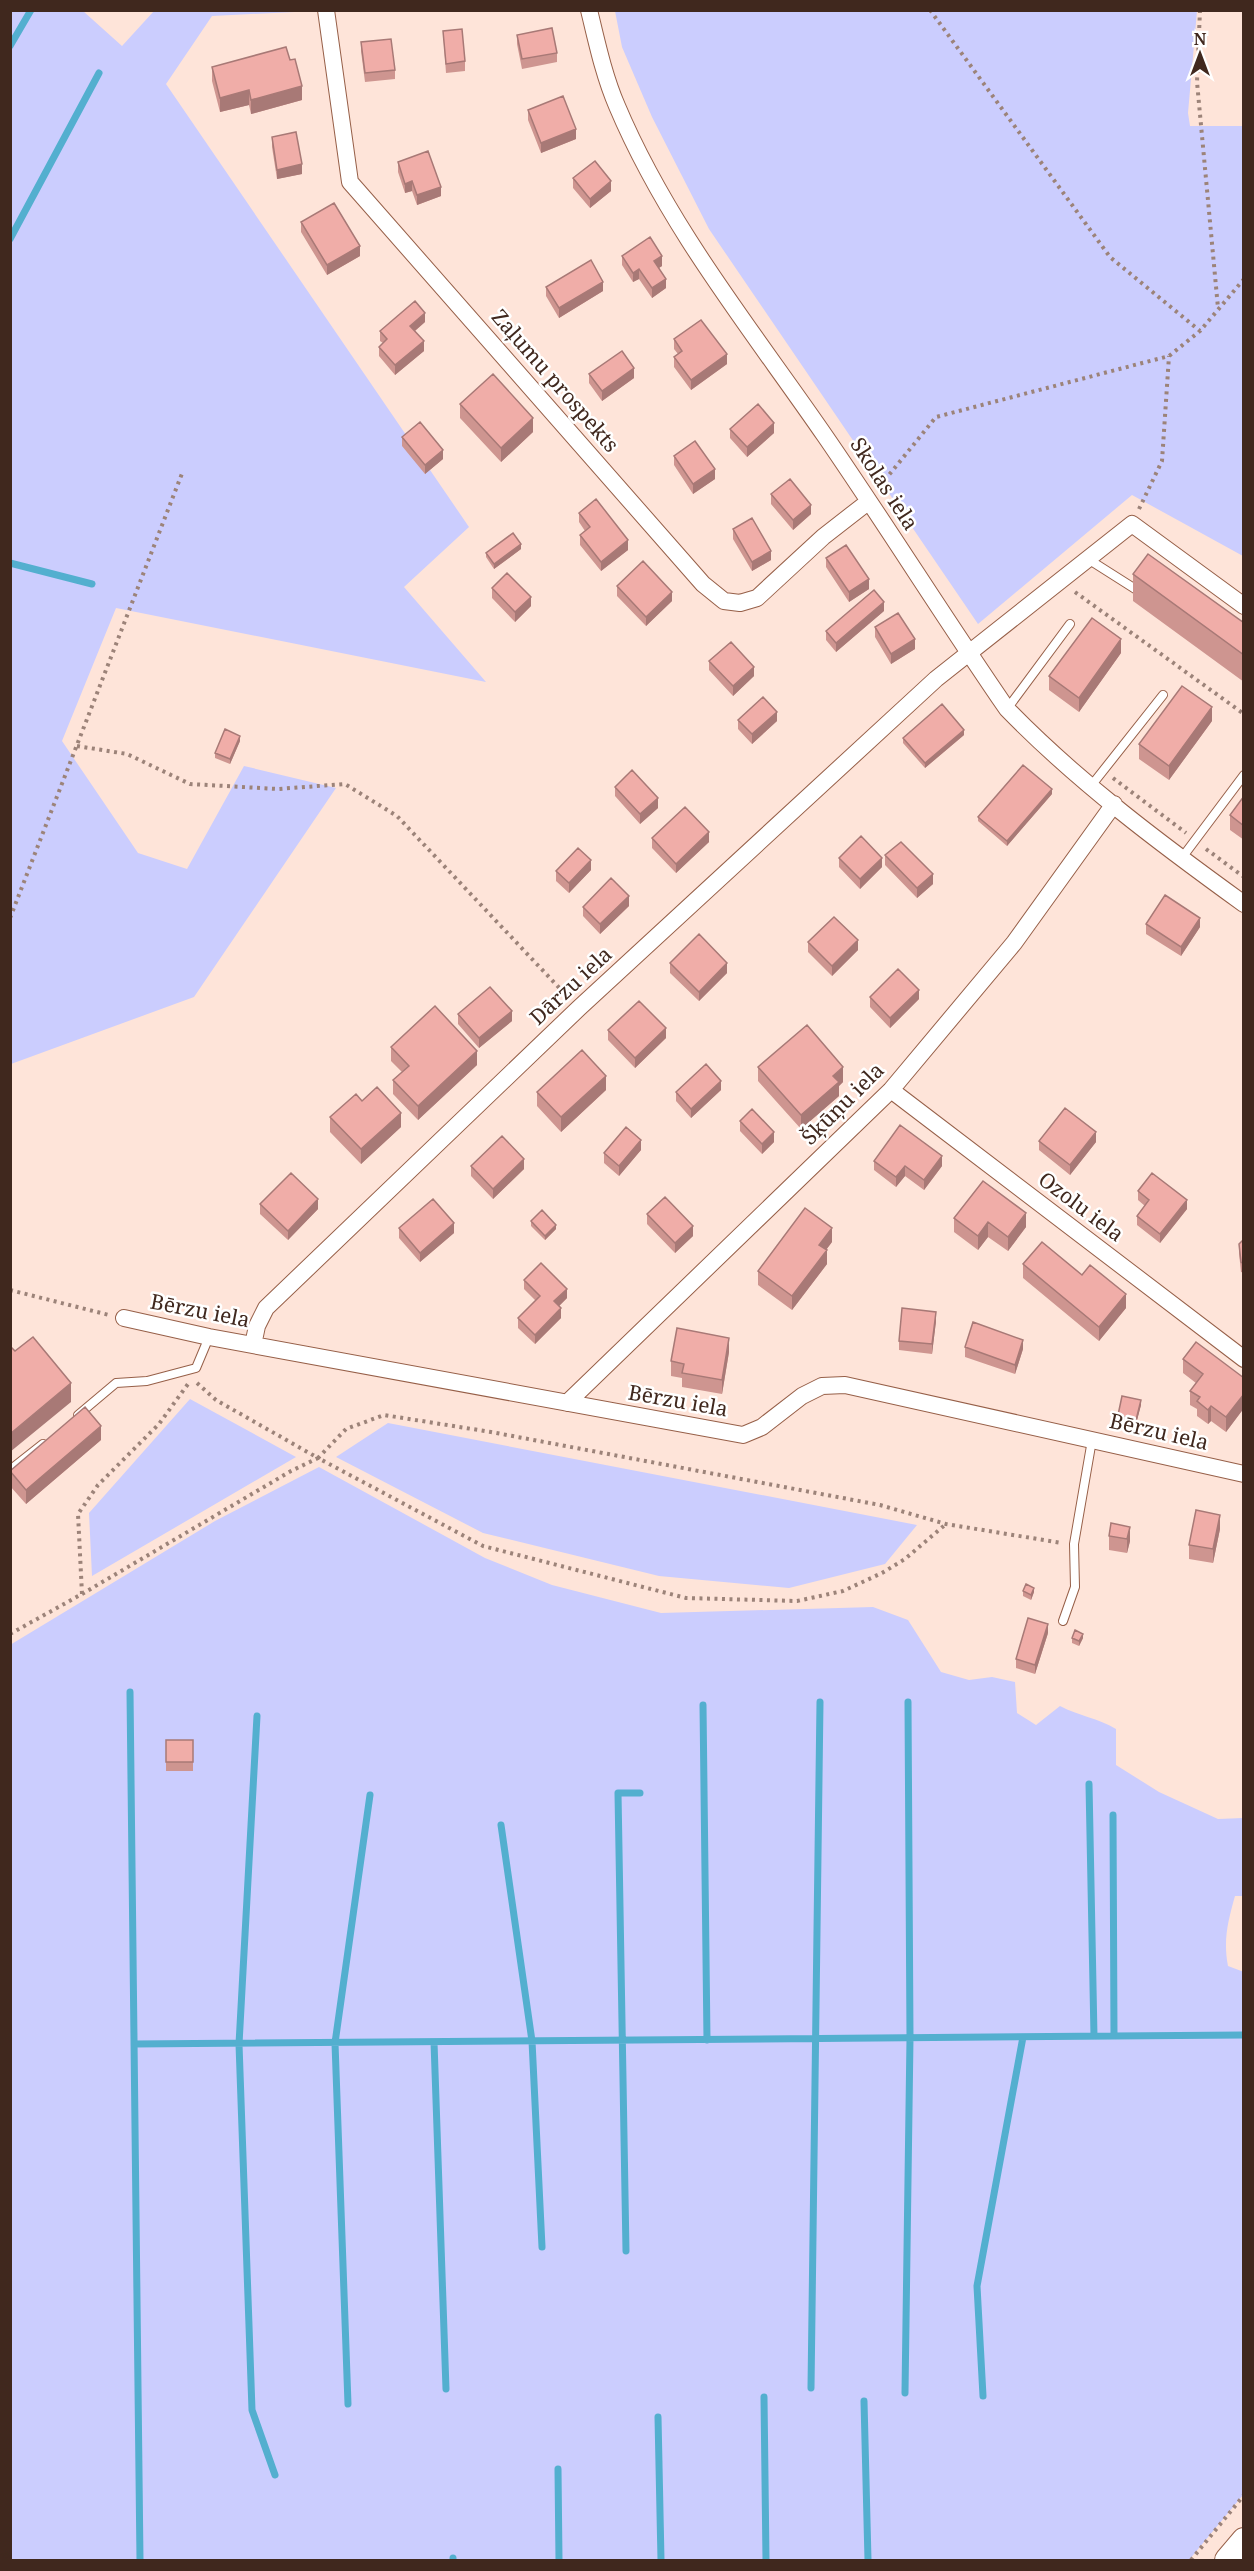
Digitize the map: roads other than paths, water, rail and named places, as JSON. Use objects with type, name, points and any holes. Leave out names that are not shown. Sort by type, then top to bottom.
[{"type":"main road","points":[[1227,2560],[1244,2540]]},
{"type":"street","name":"Zaļumu prospekts","points":[[326,10],[350,182],[703,584],[724,601],[740,603],[757,598],[823,537],[868,502]]},
{"type":"street","name":"Skolas iela","points":[[589,10],[598,51],[617,105],[638,150],[716,282],[827,438],[1007,709],[1042,745],[1091,786],[1181,859],[1244,904]]},
{"type":"street","name":"Dārzu iela","points":[[253,1345],[257,1326],[266,1308],[579,1008],[927,687],[968,652],[1094,562],[1132,524],[1244,606]]},
{"type":"street","name":"Šķūņu iela","points":[[567,1403],[891,1090],[1014,943],[1114,804]]},
{"type":"street","name":"Ozolu iela","points":[[891,1090],[1244,1359]]},
{"type":"street","name":"Bērzu iela","points":[[124,1318],[253,1345],[743,1435],[762,1427],[802,1396],[822,1386],[845,1385],[1244,1474]]},
{"type":"lane","points":[[1094,562],[1140,592]]},
{"type":"lane","points":[[1007,709],[1070,624]]},
{"type":"lane","points":[[1091,786],[1163,695]]},
{"type":"lane","points":[[1181,859],[1244,775]]},
{"type":"lane","points":[[72,1420],[116,1383],[147,1381],[196,1368],[209,1336]]},
{"type":"lane","points":[[10,1470],[55,1434]]},
{"type":"lane","points":[[1063,1621],[1075,1587],[1074,1544],[1092,1440]]},
{"type":"waterway","points":[[10,46],[31,10]]},
{"type":"waterway","points":[[10,239],[99,73]]},
{"type":"waterway","points":[[10,563],[92,584]]},
{"type":"waterway","points":[[130,1692],[140,2560]]},
{"type":"waterway","points":[[811,2388],[820,1702]]},
{"type":"waterway","points":[[905,2393],[910,2038],[908,1702]]},
{"type":"waterway","points":[[703,1705],[707,2040]]},
{"type":"waterway","points":[[257,1716],[239,2044],[252,2410],[275,2475]]},
{"type":"waterway","points":[[1089,1784],[1094,2036]]},
{"type":"waterway","points":[[626,2251],[618,1793],[640,1793]]},
{"type":"waterway","points":[[348,2404],[335,2043],[370,1795]]},
{"type":"waterway","points":[[1113,1815],[1114,2036]]},
{"type":"waterway","points":[[501,1825],[532,2041],[542,2247]]},
{"type":"waterway","points":[[134,2044],[1244,2035]]},
{"type":"waterway","points":[[983,2396],[977,2286],[1023,2037]]},
{"type":"waterway","points":[[434,2042],[446,2389]]},
{"type":"waterway","points":[[764,2397],[766,2560]]},
{"type":"waterway","points":[[864,2401],[868,2560]]},
{"type":"waterway","points":[[658,2417],[661,2560]]},
{"type":"waterway","points":[[558,2469],[559,2560]]}]
